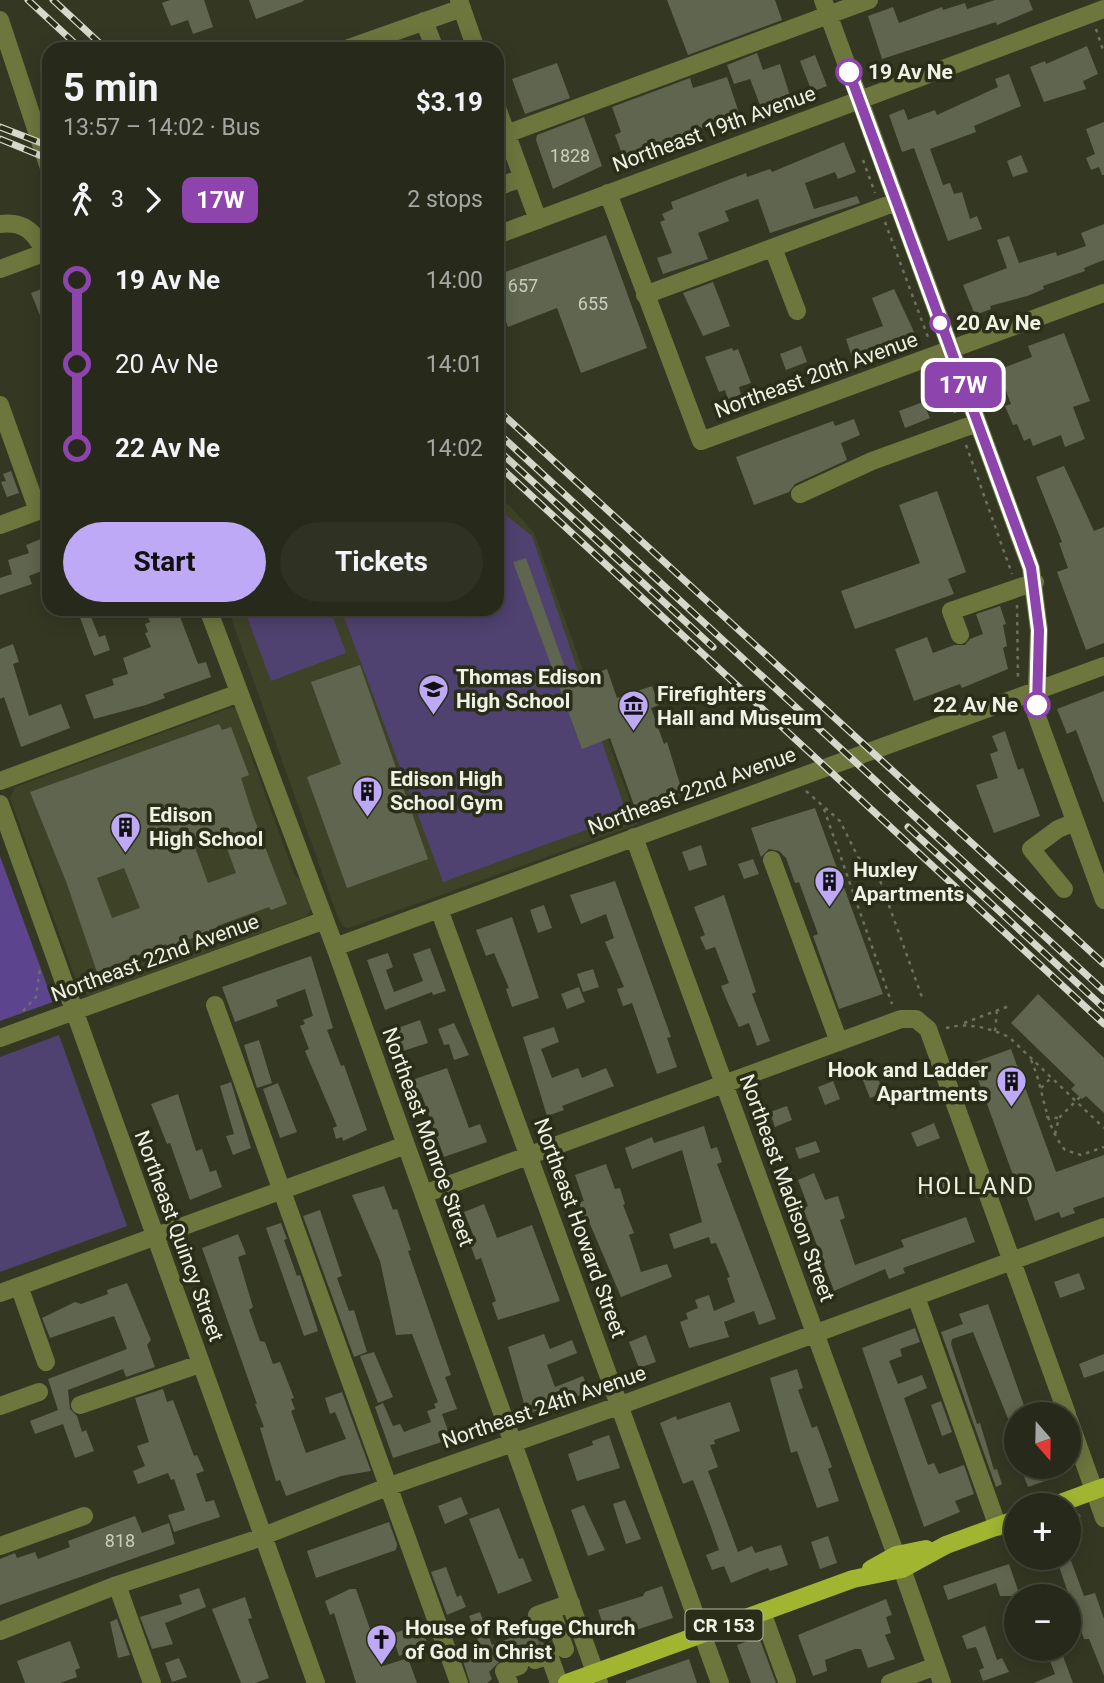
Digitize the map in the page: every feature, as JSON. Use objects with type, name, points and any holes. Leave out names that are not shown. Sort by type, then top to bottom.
[{"type":"main road","points":[[1081,1495],[1099,1488]]},
{"type":"main road","name":"CR 153","points":[[567,1683],[598,1678],[702,1633],[1004,1524]]},
{"type":"street","points":[[506,134],[826,7],[869,0]]},
{"type":"street","points":[[366,42],[424,21],[461,4],[474,42]]},
{"type":"street","points":[[826,7],[859,100],[888,205],[951,351],[969,426],[1035,582],[1039,630],[1036,714],[1104,901]]},
{"type":"street","name":"Northeast 19th Avenue","points":[[504,232],[1104,9]]},
{"type":"street","points":[[0,20],[42,147]]},
{"type":"street","points":[[424,21],[432,42]]},
{"type":"street","points":[[504,128],[538,220]]},
{"type":"street","points":[[504,184],[522,178]]},
{"type":"street","points":[[608,193],[645,295],[888,205]]},
{"type":"street","points":[[0,223],[13,222],[34,232],[42,244]]},
{"type":"street","points":[[773,248],[797,311]]},
{"type":"street","points":[[0,269],[42,254]]},
{"type":"street","name":"Northeast 20th Avenue","points":[[645,295],[701,441],[1104,293]]},
{"type":"street","points":[[0,405],[42,507]]},
{"type":"street","points":[[800,494],[872,461],[969,426]]},
{"type":"street","points":[[0,525],[42,509]]},
{"type":"street","points":[[960,635],[951,611],[1035,582]]},
{"type":"street","name":"Northeast Monroe Street","points":[[211,616],[335,947],[598,1678]]},
{"type":"street","name":"Northeast 22nd Avenue","points":[[335,947],[1104,666]]},
{"type":"street","points":[[0,781],[239,693]]},
{"type":"street","name":"Northeast Quincy Street","points":[[0,804],[153,1237],[316,1683]]},
{"type":"street","points":[[1064,889],[1031,849],[1058,829],[1075,822]]},
{"type":"street","name":"Northeast Madison Street","points":[[634,836],[939,1674]]},
{"type":"street","points":[[772,860],[839,1042]]},
{"type":"street","name":"Northeast Howard Street","points":[[439,909],[720,1683]]},
{"type":"street","name":"Northeast 22nd Avenue","points":[[0,1038],[325,920]]},
{"type":"street","points":[[215,1005],[459,1683]]},
{"type":"street","points":[[424,1194],[901,1019],[916,1018],[928,1029],[1063,1402]]},
{"type":"street","points":[[0,1293],[406,1145]]},
{"type":"street","name":"Northeast 24th Avenue","points":[[0,1631],[117,1585],[263,1537],[387,1487],[817,1334],[1104,1227]]},
{"type":"street","points":[[19,1286],[46,1362]]},
{"type":"street","points":[[916,1297],[998,1527]]},
{"type":"street","points":[[80,1405],[200,1364]]},
{"type":"street","points":[[0,1406],[39,1392]]},
{"type":"street","points":[[1082,1449],[1099,1488],[1104,1518]]},
{"type":"street","points":[[0,1546],[84,1516]]},
{"type":"street","points":[[117,1585],[152,1683]]},
{"type":"street","points":[[536,1663],[546,1618],[571,1603]]},
{"type":"street","points":[[762,1612],[787,1681]]},
{"type":"street","points":[[536,1663],[585,1641]]},
{"type":"street","points":[[536,1663],[559,1683]]},
{"type":"street","points":[[890,1683],[939,1674]]},
{"type":"path","points":[[1098,26],[1096,31],[1104,54]]},
{"type":"path","points":[[862,156],[888,205],[929,340]]},
{"type":"path","points":[[939,370],[969,426],[1017,588],[1018,681]]},
{"type":"path","points":[[806,791],[840,821],[858,857],[878,875],[923,1000]]},
{"type":"path","points":[[823,806],[893,1007]]},
{"type":"path","points":[[21,1013],[36,997],[40,968]]},
{"type":"path","points":[[946,1028],[1009,1006]]},
{"type":"path","points":[[995,1031],[998,1010]]},
{"type":"path","points":[[960,1024],[995,1031],[1009,1037],[1104,1128]]},
{"type":"path","points":[[1030,1057],[1041,1088],[1046,1117],[1055,1136],[1072,1153],[1081,1155],[1104,1147]]},
{"type":"path","points":[[1041,1088],[1052,1078]]},
{"type":"path","points":[[1055,1136],[1059,1118],[1080,1097]]},
{"type":"path","points":[[1046,1117],[1059,1118]]},
{"type":"shaded area","name":"Thomas Edison High School","points":[[504,500],[534,533],[638,824],[349,928],[344,927],[339,920],[230,616],[504,616]]},
{"type":"shaded area","points":[[504,514],[532,536],[627,815],[443,882],[344,616],[504,616]]},
{"type":"shaded area","points":[[247,616],[333,616],[346,653],[271,681]]},
{"type":"shaded area","name":"Edison High School","points":[[237,708],[248,729],[249,750],[294,874],[303,884],[312,909],[307,916],[89,996],[80,991],[10,798],[15,787],[227,709]]},
{"type":"shaded area","points":[[0,856],[53,1002],[0,1021]]},
{"type":"shaded area","points":[[59,1035],[127,1226],[0,1272],[0,1057]]},
{"type":"building","points":[[170,0],[204,0],[213,27],[193,34],[188,20],[171,26],[162,3]]},
{"type":"building","points":[[249,0],[303,0],[304,1],[256,19]]},
{"type":"building","points":[[667,0],[775,0],[782,20],[688,55]]},
{"type":"building","points":[[995,0],[1029,0],[1033,10],[997,25],[996,22],[882,59],[868,16],[893,7],[899,23],[942,7],[943,10],[965,3],[967,9]]},
{"type":"building","points":[[1087,46],[1098,74],[1083,81],[1086,89],[1044,102],[1030,67],[1045,61],[1046,64]]},
{"type":"building","points":[[757,53],[763,70],[780,64],[791,99],[762,110],[750,79],[734,84],[727,65]]},
{"type":"building","points":[[815,55],[827,86],[812,92],[800,61]]},
{"type":"building","points":[[557,63],[570,98],[525,114],[512,79]]},
{"type":"building","points":[[1009,74],[1021,106],[974,126],[976,132],[930,149],[943,185],[950,183],[954,194],[962,192],[970,219],[977,216],[982,229],[948,241],[914,148],[902,152],[889,115],[904,109],[908,120],[935,110],[937,115],[998,87],[995,79]]},
{"type":"building","points":[[727,77],[741,119],[729,123],[728,119],[692,132],[693,135],[625,162],[615,135],[621,132],[612,107],[690,78],[693,88]]},
{"type":"building","points":[[584,117],[602,166],[553,189],[536,140],[537,135]]},
{"type":"building","points":[[1104,122],[1102,175],[1099,167],[1091,170],[1086,158],[1095,154],[1086,129]]},
{"type":"building","points":[[844,142],[856,172],[838,179],[835,172],[805,183],[814,209],[857,196],[860,203],[770,233],[758,199],[725,211],[729,221],[698,233],[708,259],[663,274],[657,258],[672,253],[660,222],[665,220],[662,214],[673,209],[671,202],[746,173],[747,177],[770,169],[772,172]]},
{"type":"building","points":[[1021,155],[1028,172],[1013,177],[1007,161]]},
{"type":"building","points":[[1104,224],[1104,260],[1084,268],[1085,271],[1043,286],[1044,289],[990,306],[991,309],[975,315],[963,285],[1007,268],[997,240],[1009,236],[1019,263],[1056,252],[1057,256],[1086,246],[1081,233]]},
{"type":"building","points":[[606,235],[647,348],[581,373],[557,308],[508,327],[504,316],[504,272]]},
{"type":"building","points":[[713,282],[730,326],[703,336],[683,293]]},
{"type":"building","points":[[42,289],[42,320],[31,293]]},
{"type":"building","points":[[894,289],[915,334],[853,360],[846,339],[883,326],[872,298]]},
{"type":"building","points":[[1064,333],[1090,401],[1073,407],[1085,439],[1065,447],[1061,435],[1033,446],[1030,438],[1024,441],[1017,424],[1013,425],[1005,406],[1011,404],[998,370],[1032,357],[1028,346]]},
{"type":"building","points":[[801,346],[807,362],[786,370],[780,354]]},
{"type":"building","points":[[732,348],[733,351],[738,349],[751,383],[739,387],[741,395],[728,399],[725,390],[719,392],[705,357]]},
{"type":"building","points":[[923,402],[930,418],[905,428],[899,411]]},
{"type":"building","points":[[854,419],[860,435],[841,443],[847,460],[795,484],[789,492],[754,505],[736,457],[833,421],[835,426]]},
{"type":"building","points":[[1064,466],[1094,531],[1104,527],[1104,643],[1086,650],[1057,572],[1068,568],[1059,543],[1062,542],[1036,477]]},
{"type":"building","points":[[11,471],[19,493],[7,497],[1,482],[6,481],[3,474]]},
{"type":"building","points":[[937,491],[966,572],[948,579],[954,594],[855,629],[841,591],[920,563],[899,505]]},
{"type":"building","points":[[42,539],[42,571],[29,576],[32,584],[0,595],[0,578],[12,574],[8,560],[29,553],[26,545]]},
{"type":"building","points":[[526,558],[570,682],[607,669],[617,698],[652,686],[659,705],[651,708],[664,744],[667,742],[683,794],[636,811],[610,738],[582,749],[513,562]]},
{"type":"building","points":[[1000,606],[1006,624],[1003,625],[1007,646],[1003,648],[1008,669],[962,688],[960,684],[914,701],[895,649],[927,637],[933,653],[954,645],[965,645],[970,639],[983,634],[976,614]]},
{"type":"building","points":[[80,616],[91,616],[99,637],[105,635],[110,650],[94,656]]},
{"type":"building","points":[[148,616],[180,616],[198,664],[206,662],[211,677],[163,694],[165,698],[146,705],[94,719],[85,695],[114,685],[112,679],[128,674],[123,658],[151,647],[145,633],[148,632],[145,624],[150,622]]},
{"type":"building","points":[[13,644],[19,662],[13,664],[29,716],[61,704],[70,728],[21,747],[4,697],[0,699],[0,649]]},
{"type":"building","name":"Edison High School Gym","points":[[360,665],[428,859],[347,888],[307,777],[341,764],[311,682]]},
{"type":"building","points":[[1104,691],[1103,802],[1076,730],[1067,734],[1057,709]]},
{"type":"building","name":"Edison High School","points":[[219,724],[222,730],[231,727],[249,775],[241,778],[253,816],[287,904],[271,910],[269,907],[217,926],[218,929],[167,947],[166,944],[97,972],[67,884],[30,792]],"holes":[[[221,832],[236,873],[208,883],[193,842]],[[124,868],[140,908],[112,918],[97,878]]]},
{"type":"building","points":[[1005,731],[1018,770],[1023,768],[1040,816],[994,833],[976,785],[998,778],[990,754],[998,751],[992,736]]},
{"type":"building","name":"Huxley Apartments","points":[[815,808],[883,994],[839,1009],[813,936],[818,934],[799,882],[795,883],[786,858],[779,851],[769,849],[761,857],[751,828]]},
{"type":"building","points":[[701,845],[707,865],[689,871],[682,852]]},
{"type":"building","points":[[753,859],[759,874],[744,879],[738,864]]},
{"type":"building","points":[[615,881],[671,1037],[667,1038],[677,1067],[657,1074],[632,1003],[623,1006],[617,989],[624,987],[605,942],[614,938],[606,914],[581,924],[570,895]]},
{"type":"building","points":[[724,895],[756,992],[752,994],[770,1041],[757,1046],[749,1023],[739,1027],[728,1003],[721,986],[729,983],[715,947],[706,950],[700,937],[705,935],[694,907]]},
{"type":"building","points":[[544,905],[552,928],[538,933],[530,910]]},
{"type":"building","points":[[512,917],[539,998],[512,1007],[506,989],[509,988],[494,953],[486,956],[476,930]]},
{"type":"building","points":[[430,948],[446,991],[433,995],[432,992],[385,1010],[367,960],[388,953],[393,967],[386,970],[394,992],[423,981],[413,954]]},
{"type":"building","points":[[311,956],[333,1028],[327,1030],[341,1066],[344,1065],[367,1130],[343,1141],[342,1137],[336,1139],[333,1128],[337,1126],[305,1051],[309,1049],[300,1026],[305,1024],[303,1020],[313,1016],[305,989],[276,1000],[278,1006],[235,1022],[222,987]]},
{"type":"building","points":[[593,969],[599,987],[583,992],[577,974]]},
{"type":"building","points":[[579,987],[585,1002],[567,1009],[561,994]]},
{"type":"building","points":[[1038,994],[1104,1058],[1104,1113],[1086,1096],[1082,1099],[1071,1089],[1075,1085],[1011,1023]]},
{"type":"building","points":[[420,1020],[428,1043],[403,1051],[395,1029]]},
{"type":"building","points":[[454,1023],[469,1055],[454,1060],[449,1044],[444,1045],[438,1029]]},
{"type":"building","points":[[554,1027],[559,1042],[541,1049],[552,1078],[578,1068],[582,1078],[606,1068],[614,1086],[562,1106],[564,1110],[547,1116],[523,1037]]},
{"type":"building","points":[[259,1040],[272,1083],[257,1088],[244,1045]]},
{"type":"building","name":"Hook and Ladder Apartments","points":[[1011,1049],[1056,1172],[1104,1155],[1104,1197],[1073,1208],[1075,1213],[1061,1218],[1059,1212],[1035,1221],[1022,1184],[1017,1186],[972,1063]]},
{"type":"building","points":[[872,1065],[884,1093],[870,1098],[859,1070]]},
{"type":"building","points":[[447,1068],[469,1128],[480,1124],[487,1142],[444,1157],[421,1093],[416,1094],[412,1080]]},
{"type":"building","points":[[833,1081],[840,1099],[825,1105],[818,1087]]},
{"type":"building","points":[[231,1082],[251,1148],[233,1155],[226,1136],[234,1134],[220,1086]]},
{"type":"building","points":[[278,1083],[297,1132],[280,1138],[263,1089]]},
{"type":"building","points":[[178,1094],[196,1151],[202,1149],[210,1172],[216,1170],[222,1187],[190,1200],[170,1143],[167,1144],[151,1104]]},
{"type":"building","points":[[787,1106],[792,1120],[775,1127],[770,1112]]},
{"type":"building","points":[[934,1123],[940,1138],[917,1147],[911,1133]]},
{"type":"building","points":[[704,1126],[711,1149],[717,1147],[722,1162],[717,1164],[776,1319],[759,1325],[754,1311],[724,1322],[729,1337],[689,1348],[680,1322],[688,1319],[686,1313],[698,1308],[695,1300],[709,1295],[714,1311],[735,1302],[727,1278],[730,1277],[716,1243],[711,1244],[709,1237],[674,1249],[669,1234],[702,1222],[682,1150],[632,1169],[625,1148],[652,1137],[654,1143]]},
{"type":"building","points":[[816,1141],[820,1152],[799,1159],[795,1148]]},
{"type":"building","points":[[606,1164],[615,1189],[620,1188],[625,1204],[623,1205],[634,1233],[629,1235],[641,1272],[667,1264],[672,1277],[621,1297],[587,1217],[584,1218],[579,1202],[584,1201],[575,1175]]},
{"type":"building","points":[[814,1173],[825,1200],[838,1196],[845,1218],[840,1220],[855,1265],[904,1247],[901,1240],[966,1217],[975,1242],[903,1268],[905,1273],[889,1279],[885,1269],[834,1291],[803,1208],[808,1206],[798,1180]]},
{"type":"building","points":[[947,1173],[953,1188],[927,1198],[921,1183]]},
{"type":"building","points":[[384,1186],[393,1210],[397,1209],[411,1250],[408,1251],[451,1375],[445,1377],[457,1409],[442,1414],[451,1439],[393,1458],[375,1407],[383,1403],[393,1426],[400,1424],[404,1432],[431,1422],[427,1411],[436,1408],[434,1404],[438,1402],[412,1334],[396,1335],[380,1261],[352,1195]]},
{"type":"building","points":[[484,1204],[497,1238],[532,1225],[560,1301],[498,1320],[492,1303],[496,1301],[481,1258],[476,1260],[470,1244],[476,1242],[464,1212]]},
{"type":"building","points":[[320,1210],[342,1276],[337,1278],[349,1311],[354,1310],[367,1352],[354,1357],[303,1216]]},
{"type":"building","points":[[281,1223],[287,1239],[284,1240],[297,1276],[300,1275],[318,1331],[304,1336],[266,1228]]},
{"type":"building","points":[[238,1234],[246,1254],[238,1257],[253,1307],[249,1310],[260,1341],[265,1342],[273,1364],[280,1362],[294,1398],[291,1399],[295,1409],[291,1411],[306,1453],[346,1439],[335,1412],[330,1414],[325,1398],[342,1392],[371,1471],[341,1476],[286,1496],[280,1480],[276,1481],[260,1428],[264,1427],[257,1404],[202,1248]]},
{"type":"building","points":[[1079,1273],[1085,1289],[1060,1298],[1054,1282]]},
{"type":"building","points":[[127,1283],[151,1340],[147,1345],[155,1367],[126,1377],[123,1369],[68,1390],[70,1409],[77,1416],[82,1432],[86,1430],[94,1451],[75,1458],[63,1424],[35,1434],[30,1421],[58,1410],[48,1379],[127,1349],[114,1316],[50,1338],[42,1318],[75,1302],[81,1304],[108,1294],[107,1290]]},
{"type":"building","points":[[988,1304],[1023,1402],[1004,1402],[1004,1409],[973,1332],[952,1339],[951,1344],[977,1424],[980,1423],[994,1470],[997,1469],[1002,1484],[996,1487],[941,1332],[963,1324],[959,1314]]},
{"type":"building","points":[[915,1328],[920,1342],[900,1349],[902,1356],[889,1361],[898,1384],[922,1375],[927,1388],[904,1398],[928,1465],[934,1463],[939,1474],[964,1465],[974,1494],[955,1501],[960,1512],[924,1527],[862,1348]]},
{"type":"building","points":[[544,1334],[550,1349],[572,1340],[577,1353],[547,1365],[555,1387],[583,1376],[589,1392],[527,1414],[508,1347]]},
{"type":"building","points":[[646,1335],[656,1362],[639,1368],[629,1342]]},
{"type":"building","points":[[374,1352],[393,1397],[378,1403],[360,1356]]},
{"type":"building","points":[[1104,1354],[1104,1371],[1084,1378],[1079,1364]]},
{"type":"building","points":[[797,1369],[803,1388],[798,1390],[812,1428],[817,1426],[832,1467],[828,1469],[839,1501],[817,1508],[797,1451],[791,1453],[770,1378]]},
{"type":"building","points":[[163,1389],[167,1402],[173,1400],[194,1456],[197,1455],[204,1471],[196,1474],[206,1502],[214,1500],[220,1517],[174,1532],[168,1515],[185,1510],[174,1479],[171,1480],[168,1473],[138,1484],[133,1471],[145,1466],[137,1446],[149,1442],[135,1398]]},
{"type":"building","points":[[941,1401],[952,1432],[942,1436],[931,1405]]},
{"type":"building","points":[[730,1402],[740,1431],[714,1440],[715,1444],[710,1445],[718,1467],[708,1471],[738,1552],[752,1546],[755,1553],[781,1545],[788,1565],[770,1571],[768,1568],[731,1583],[724,1566],[712,1570],[706,1555],[719,1550],[711,1527],[693,1480],[683,1484],[660,1423],[676,1416],[677,1420]]},
{"type":"building","points":[[609,1435],[620,1468],[577,1481],[568,1454],[593,1445],[592,1441]]},
{"type":"building","points":[[1025,1479],[1051,1479],[1028,1487]]},
{"type":"building","points":[[461,1497],[468,1514],[445,1524],[438,1506]]},
{"type":"building","points":[[625,1500],[641,1539],[626,1544],[613,1504]]},
{"type":"building","points":[[584,1505],[605,1550],[588,1556],[571,1510]]},
{"type":"building","points":[[499,1508],[519,1559],[523,1558],[532,1581],[498,1594],[469,1519]]},
{"type":"building","points":[[135,1516],[142,1533],[169,1523],[175,1544],[0,1605],[0,1559],[15,1553],[17,1558],[35,1552],[38,1559],[70,1547],[68,1541]]},
{"type":"building","points":[[389,1522],[397,1544],[396,1550],[316,1578],[307,1551]]},
{"type":"building","points":[[828,1536],[837,1563],[820,1569],[811,1542]]},
{"type":"building","points":[[1004,1566],[1004,1570],[1011,1570],[1016,1584],[1004,1584],[1004,1596],[1000,1596],[996,1583],[948,1600],[943,1586]]},
{"type":"building","points":[[446,1567],[457,1597],[461,1595],[466,1607],[447,1615],[431,1572]]},
{"type":"building","points":[[1060,1570],[1074,1570],[1080,1584],[1065,1584]]},
{"type":"building","points":[[662,1586],[673,1618],[608,1639],[598,1610],[643,1596],[645,1592]]},
{"type":"building","points":[[199,1588],[206,1607],[165,1623],[173,1644],[152,1649],[140,1617],[182,1604],[179,1595]]},
{"type":"building","points":[[1081,1588],[1084,1596],[1095,1593],[1104,1619],[1104,1676],[1089,1639],[1084,1639],[1081,1630]]},
{"type":"building","points":[[350,1589],[356,1589],[383,1666],[408,1658],[417,1683],[356,1683],[334,1613],[330,1615],[325,1601]]},
{"type":"building","points":[[245,1597],[252,1618],[248,1619],[269,1678],[255,1683],[241,1683],[212,1609]]},
{"type":"building","points":[[886,1599],[892,1615],[886,1617],[891,1633],[885,1635],[895,1659],[868,1668],[861,1649],[855,1649],[825,1660],[827,1671],[813,1676],[798,1635]]},
{"type":"building","points":[[480,1612],[492,1645],[531,1630],[539,1636],[548,1634],[551,1643],[531,1650],[524,1656],[516,1655],[500,1661],[489,1672],[492,1679],[487,1683],[470,1683],[463,1661],[483,1654],[469,1616]]},
{"type":"building","points":[[117,1619],[130,1655],[118,1658],[110,1622]]},
{"type":"building","points":[[420,1624],[428,1645],[399,1656],[392,1634]]},
{"type":"building","points":[[985,1626],[997,1660],[1002,1658],[1009,1672],[983,1681],[979,1670],[984,1668],[976,1647],[967,1649],[962,1636]]},
{"type":"building","points":[[759,1637],[776,1683],[751,1683],[737,1645]]},
{"type":"building","points":[[70,1641],[80,1668],[75,1670],[77,1677],[60,1683],[25,1683],[17,1661]]},
{"type":"building","points":[[179,1658],[187,1677],[172,1682],[165,1663]]},
{"type":"building","points":[[689,1659],[697,1683],[626,1683],[626,1681]]},
{"type":"building","points":[[1050,1661],[1065,1661],[1073,1683],[1034,1683],[1055,1674]]},
{"type":"tunnel","points":[[541,1625],[548,1644]]},
{"type":"railway","points":[[28,0],[73,42]]},
{"type":"railway","points":[[53,0],[98,42]]},
{"type":"railway","points":[[0,127],[42,143]]},
{"type":"railway","points":[[0,139],[42,156]]},
{"type":"railway","points":[[504,415],[1104,964]]},
{"type":"railway","points":[[504,438],[1104,991]]},
{"type":"railway","points":[[504,455],[713,647]]},
{"type":"railway","points":[[504,470],[1104,1024]]},
{"type":"railway","points":[[908,827],[1104,1008]]},
{"type":"bus line","name":"17W","points":[[849,72],[1031,568],[1035,582],[1039,630],[1037,705]]},
{"type":"place","name":"19 Av Ne","points":[[849,72]]},
{"type":"place","name":"20 Av Ne","points":[[940,323]]},
{"type":"place","name":"22 Av Ne","points":[[1037,705]]},
{"type":"place","name":"Thomas Edison High School","points":[[433,716]]},
{"type":"place","name":"Firefighters Hall and Museum","points":[[634,733]]},
{"type":"place","name":"Edison High School Gym","points":[[367,818]]},
{"type":"place","name":"Edison High School","points":[[126,854]]},
{"type":"place","name":"Huxley Apartments","points":[[830,909]]},
{"type":"place","name":"Hook and Ladder Apartments","points":[[1011,1109]]},
{"type":"place","name":"House of Refuge Church of God in Christ","points":[[382,1667]]},
{"type":"district","name":"HOLLAND","points":[[976,1186]]}]
